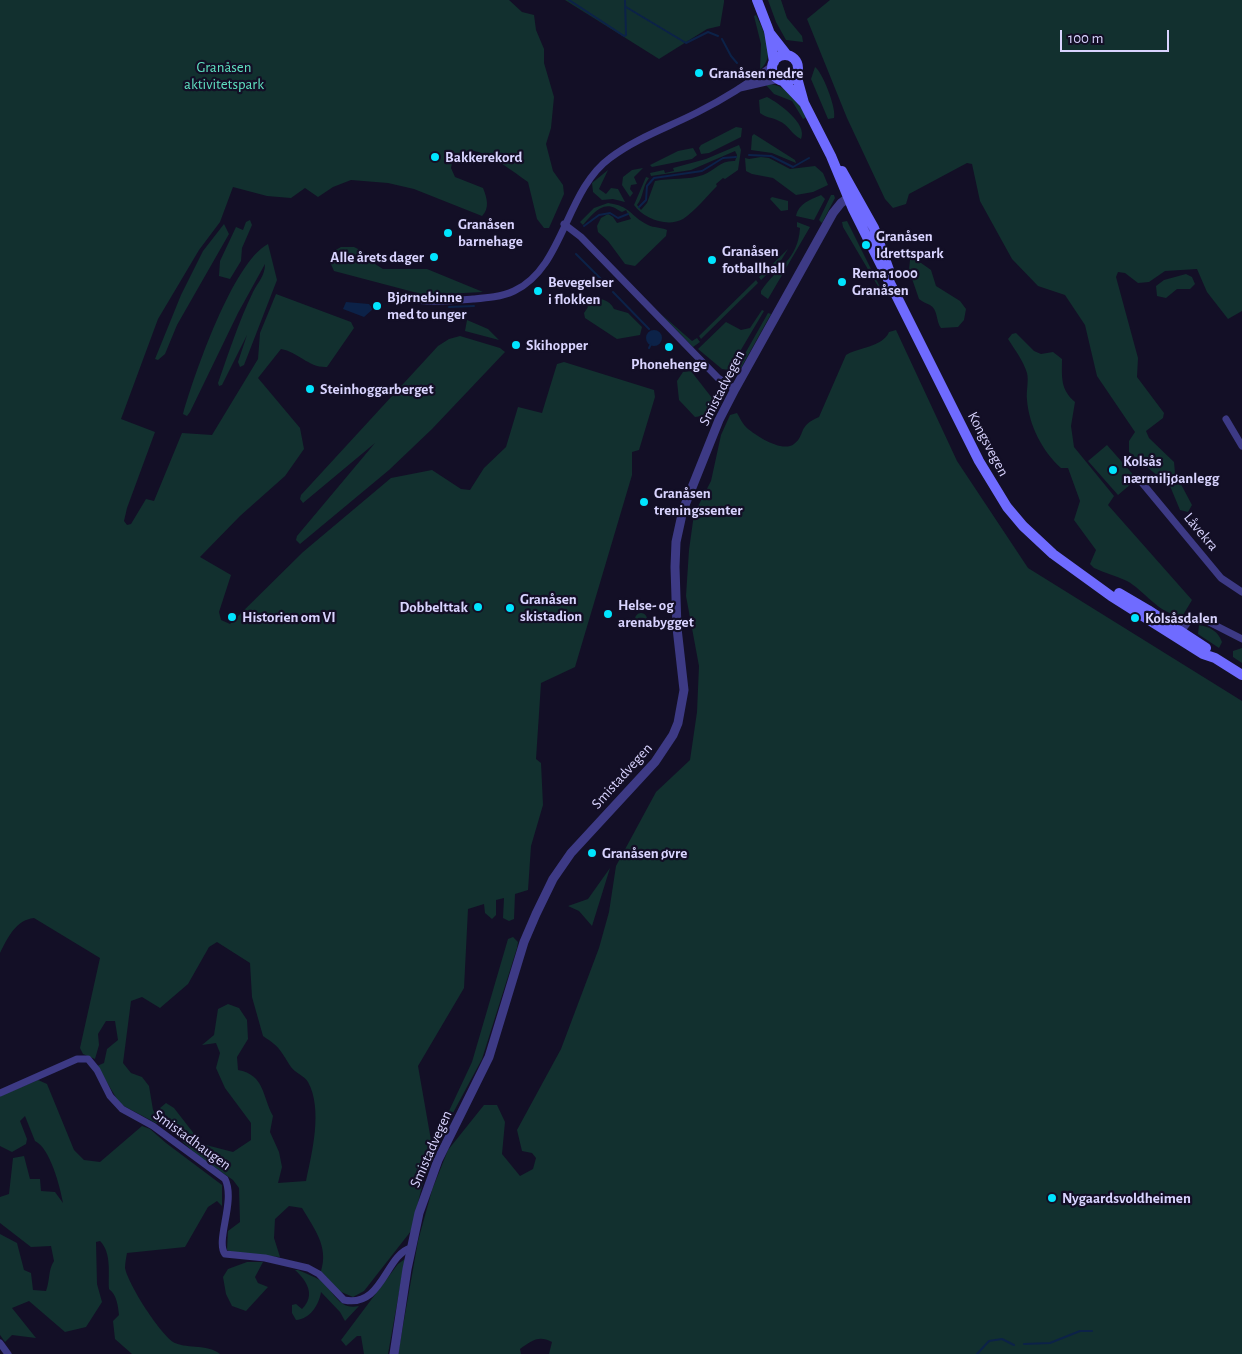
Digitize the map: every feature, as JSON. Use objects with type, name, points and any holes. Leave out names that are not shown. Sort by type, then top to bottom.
[{"type":"main road","name":"Kongsvegen","points":[[756,0],[769,32],[773,74],[804,103]]},
{"type":"main road","name":"Kongsvegen","points":[[769,32],[787,55],[797,62],[796,74],[804,103],[852,195],[881,265],[891,281],[979,461],[1007,507],[1039,542],[1102,587],[1111,596],[1179,634],[1203,654],[1215,658],[1242,675]]},
{"type":"main road","points":[[773,64],[779,56],[787,55]]},
{"type":"main road","points":[[781,80],[791,80],[796,74]]},
{"type":"street","points":[[404,298],[443,302],[493,296],[514,291],[543,267],[588,181],[610,158],[740,88],[773,64]]},
{"type":"street","points":[[740,88],[781,80]]},
{"type":"street","name":"Smistadvegen","points":[[394,1354],[411,1248],[420,1213],[438,1160],[489,1057],[524,942],[536,914],[553,879],[571,853],[655,762],[668,743],[678,723],[684,690],[675,595],[676,542],[683,510],[720,420],[735,389],[833,213],[852,195]]},
{"type":"street","points":[[564,224],[581,237],[718,378],[735,389]]},
{"type":"street","points":[[1226,419],[1242,446]]},
{"type":"street","name":"Låvekra","points":[[1143,484],[1221,578],[1242,592]]},
{"type":"street","points":[[1179,634],[1189,621],[1201,618],[1242,639]]},
{"type":"street","name":"Smistadhaugen","points":[[0,1093],[77,1059],[88,1059],[97,1070],[110,1096],[122,1109],[153,1126],[225,1179],[229,1203],[221,1247],[225,1254],[265,1258],[308,1268],[319,1274],[344,1300],[353,1301],[374,1291],[403,1253],[411,1248]]},
{"type":"street","points":[[0,1343],[8,1354]]},
{"type":"green space","name":"Granåsen aktivitetspark","points":[[0,0],[509,0],[522,12],[534,15],[536,30],[544,49],[544,63],[554,97],[551,128],[546,144],[553,171],[563,185],[564,194],[549,228],[544,228],[537,219],[528,182],[491,157],[475,151],[466,151],[453,158],[451,168],[455,177],[483,188],[487,199],[487,206],[482,216],[414,189],[388,183],[351,180],[333,187],[318,197],[305,188],[291,198],[267,196],[233,187],[220,222],[199,250],[158,319],[121,419],[155,432],[127,508],[124,521],[127,525],[131,524],[146,499],[154,501],[182,433],[212,435],[258,359],[260,333],[276,294],[351,322],[354,328],[327,367],[309,363],[293,353],[281,349],[258,378],[300,428],[304,449],[285,476],[240,516],[200,557],[231,575],[219,612],[221,620],[230,624],[303,552],[391,478],[432,470],[461,489],[470,490],[484,468],[506,447],[518,407],[542,413],[557,364],[564,362],[654,390],[655,397],[639,450],[632,452],[632,475],[575,667],[541,683],[536,759],[541,763],[543,805],[531,846],[528,890],[515,894],[514,919],[509,921],[503,918],[504,898],[496,900],[496,915],[492,919],[485,913],[484,904],[468,909],[464,988],[418,1066],[432,1146],[411,1231],[364,1291],[353,1297],[339,1291],[321,1271],[323,1262],[322,1246],[302,1208],[289,1206],[275,1219],[274,1238],[280,1257],[237,1254],[227,1250],[228,1231],[240,1222],[239,1188],[233,1180],[198,1156],[183,1142],[160,1108],[166,1103],[174,1108],[202,1144],[233,1152],[251,1140],[251,1123],[225,1088],[216,1068],[220,1053],[216,1043],[202,1045],[214,1035],[218,1009],[228,1004],[239,1008],[247,1020],[248,1039],[237,1057],[238,1070],[253,1076],[258,1081],[273,1116],[270,1132],[279,1152],[282,1167],[278,1183],[306,1181],[316,1118],[312,1093],[307,1080],[293,1069],[277,1047],[263,1036],[252,997],[250,963],[217,942],[209,947],[188,984],[160,1008],[142,997],[131,1001],[123,1063],[131,1073],[142,1077],[149,1086],[153,1110],[161,1123],[156,1123],[120,1104],[97,1066],[104,1063],[107,1049],[118,1040],[115,1021],[106,1021],[98,1034],[99,1045],[95,1059],[83,1054],[80,1048],[100,958],[34,918],[22,922],[13,930],[0,953]]},
{"type":"green space","points":[[565,0],[724,0],[724,2],[720,26],[707,29],[659,59]]},
{"type":"green space","points":[[768,0],[781,0],[787,18],[802,36],[803,42],[786,40],[776,22]]},
{"type":"green space","points":[[830,0],[1242,0],[1242,311],[1228,319],[1207,292],[1197,269],[1165,271],[1149,282],[1138,283],[1125,273],[1118,272],[1116,277],[1138,358],[1137,377],[1164,413],[1163,418],[1146,431],[1149,438],[1174,462],[1175,473],[1192,505],[1188,512],[1180,510],[1170,486],[1129,452],[1129,441],[1135,432],[1097,376],[1085,325],[1065,295],[1038,286],[1012,259],[980,201],[972,164],[967,163],[909,194],[906,204],[893,208],[885,199],[847,118],[807,19]]},
{"type":"green space","points":[[756,15],[765,36],[768,50],[768,57],[760,70],[761,44],[754,16]]},
{"type":"green space","points":[[815,67],[828,91],[834,118],[828,119],[811,79]]},
{"type":"green space","points":[[771,84],[788,92],[807,117],[803,119],[792,101],[774,94],[766,85]]},
{"type":"green space","points":[[767,97],[785,109],[796,121],[802,133],[801,139],[782,122],[760,113],[759,100]]},
{"type":"green space","points":[[736,127],[742,128],[741,137],[709,153],[701,154],[699,148],[701,145]]},
{"type":"green space","points":[[754,134],[795,160],[796,163],[772,153],[751,150],[752,136]]},
{"type":"green space","points":[[739,145],[741,150],[738,170],[716,184],[717,186],[683,219],[677,222],[663,222],[649,218],[634,205],[646,177],[649,178],[637,205],[641,210],[647,203],[655,181],[692,178],[703,175],[726,162],[735,161],[737,155],[735,151],[691,170],[651,176],[650,173],[664,170],[665,173],[674,171],[673,168],[706,159]]},
{"type":"green space","points":[[693,148],[697,155],[692,159],[652,167],[650,165],[678,151]]},
{"type":"green space","points":[[745,158],[769,158],[790,169],[815,166],[823,173],[828,185],[813,192],[796,195],[773,178],[746,171]]},
{"type":"green space","points":[[643,168],[634,177],[637,184],[631,185],[630,189],[633,193],[630,197],[622,185],[623,177],[632,170]]},
{"type":"green space","points":[[608,170],[599,189],[606,194],[611,188],[618,189],[625,202],[613,199],[602,200],[593,192],[592,183]]},
{"type":"green space","points":[[821,195],[825,199],[814,220],[796,216],[802,205]]},
{"type":"green space","points":[[831,195],[834,195],[835,198],[822,223],[819,220]]},
{"type":"green space","points":[[772,197],[788,201],[788,210],[781,211],[770,199]]},
{"type":"green space","points":[[608,203],[621,206],[648,225],[667,230],[666,236],[635,266],[625,264],[608,241],[598,232],[597,226],[601,218],[608,214],[617,223],[631,219],[626,210],[622,212],[610,206],[601,208],[583,225],[580,222],[594,208]]},
{"type":"green space","points":[[250,220],[252,225],[242,248],[241,261],[230,279],[219,276],[220,261],[236,227],[243,230],[246,222]]},
{"type":"green space","points":[[847,221],[879,288],[843,227],[842,222]]},
{"type":"green space","points":[[797,222],[810,227],[768,299],[761,294],[761,291],[791,256],[800,228],[797,227]]},
{"type":"green space","points":[[224,224],[229,234],[177,325],[165,354],[158,360],[155,359],[181,295],[203,251]]},
{"type":"green space","points":[[268,244],[277,280],[244,365],[240,367],[238,362],[247,335],[222,385],[219,386],[218,383],[234,337],[253,292],[263,275],[265,264],[238,313],[187,416],[183,414],[188,396],[229,295],[255,255]]},
{"type":"green space","points":[[341,247],[354,247],[362,251],[383,269],[427,269],[483,292],[425,295],[334,271],[329,260],[332,252]]},
{"type":"green space","points":[[788,249],[780,262],[761,280],[759,277]]},
{"type":"green space","points":[[914,258],[931,270],[936,286],[960,301],[966,309],[964,320],[958,327],[941,328],[933,307],[919,299],[909,270],[910,260]]},
{"type":"green space","points":[[1186,274],[1192,277],[1195,284],[1190,289],[1177,289],[1166,298],[1157,296],[1156,286],[1164,280]]},
{"type":"green space","points":[[756,280],[758,283],[701,339],[699,336]]},
{"type":"green space","points":[[587,296],[603,300],[610,303],[614,309],[628,313],[642,327],[640,335],[617,339],[585,318],[584,313],[588,307],[583,300]]},
{"type":"green space","points":[[762,310],[764,311],[729,370],[722,369],[698,349],[726,322],[741,330],[750,328]]},
{"type":"green space","points":[[768,313],[771,314],[741,368],[738,366]]},
{"type":"green space","points":[[661,314],[692,341],[697,338],[700,342],[693,347]]},
{"type":"green space","points":[[467,320],[488,329],[499,340],[465,331]]},
{"type":"green space","points":[[896,330],[957,461],[1028,568],[1242,701],[1242,1354],[549,1354],[552,1342],[539,1339],[520,1349],[521,1354],[398,1354],[418,1241],[432,1190],[448,1150],[484,1105],[497,1105],[505,1122],[502,1154],[520,1176],[533,1169],[536,1158],[532,1153],[522,1151],[517,1130],[561,1049],[599,948],[609,912],[616,866],[656,792],[690,760],[697,712],[699,666],[686,596],[689,550],[694,514],[711,481],[721,435],[730,415],[737,413],[748,429],[770,442],[783,446],[794,444],[798,441],[805,427],[812,420],[819,417],[846,355],[876,344],[886,337],[889,332]]},
{"type":"green space","points":[[1016,333],[1034,351],[1041,354],[1053,352],[1062,359],[1064,387],[1075,402],[1071,426],[1074,447],[1114,496],[1108,505],[1192,600],[1183,615],[1175,615],[1168,612],[1127,581],[1094,568],[1090,564],[1096,550],[1074,520],[1080,501],[1068,468],[1061,468],[1048,454],[1042,446],[1030,419],[1027,400],[1027,373],[1021,359],[1008,339],[1012,334]]},
{"type":"green space","points":[[460,336],[500,348],[505,352],[432,429],[389,470],[300,544],[296,540],[297,536],[375,443],[303,503],[300,499],[301,495],[438,346],[449,339]]},
{"type":"green space","points":[[691,371],[712,398],[708,411],[703,415],[695,417],[679,400],[677,381],[683,372]]},
{"type":"green space","name":"Kolsås nærmiljøanlegg","points":[[1107,445],[1137,479],[1118,495],[1088,461]]},
{"type":"green space","points":[[641,613],[647,619],[641,625],[635,619]]},
{"type":"green space","points":[[1199,625],[1216,632],[1222,642],[1219,648],[1198,634]]},
{"type":"green space","points":[[1242,648],[1242,663],[1233,657],[1233,651]]},
{"type":"green space","points":[[610,868],[592,926],[579,911],[568,906],[588,899]]},
{"type":"green space","points":[[513,937],[518,942],[517,948],[482,1059],[453,1113],[449,1111],[472,1062],[508,939]]},
{"type":"green space","points":[[38,1080],[47,1084],[74,1150],[84,1160],[100,1162],[142,1126],[150,1129],[222,1185],[222,1206],[217,1201],[208,1207],[185,1247],[127,1253],[125,1268],[127,1276],[146,1309],[169,1338],[180,1345],[210,1349],[220,1354],[132,1354],[115,1339],[113,1321],[119,1315],[118,1308],[115,1297],[109,1289],[108,1258],[100,1241],[96,1242],[97,1284],[102,1302],[86,1327],[65,1332],[29,1301],[12,1308],[36,1338],[12,1335],[5,1342],[0,1335],[0,1234],[17,1243],[24,1270],[31,1273],[33,1290],[46,1291],[54,1261],[51,1246],[31,1247],[0,1223],[0,1197],[9,1194],[13,1158],[24,1156],[30,1179],[40,1179],[41,1191],[55,1192],[63,1203],[50,1159],[35,1141],[25,1116],[20,1121],[27,1139],[26,1144],[12,1152],[0,1146],[0,1096]]},
{"type":"green space","points":[[405,1259],[388,1354],[364,1354],[361,1336],[357,1336],[346,1346],[341,1340],[398,1264]]},
{"type":"green space","points":[[247,1262],[263,1262],[255,1277],[258,1283],[268,1287],[246,1311],[232,1306],[226,1294],[223,1277],[228,1269]]},
{"type":"green space","points":[[295,1270],[320,1280],[346,1306],[359,1306],[345,1321],[340,1312],[321,1292],[318,1302],[310,1314],[296,1320],[292,1313],[292,1305],[296,1304],[302,1309],[306,1304],[309,1293],[306,1283]]},
{"type":"water","points":[[346,302],[369,304],[373,309],[364,317],[343,309]]},
{"type":"water","points":[[651,330],[657,330],[662,335],[660,344],[651,346],[646,341],[646,335]]},
{"type":"waterway","points":[[569,0],[624,36],[626,35],[625,0]]},
{"type":"waterway","points":[[626,7],[686,43],[708,32],[718,36]]},
{"type":"waterway","points":[[722,39],[737,63]]},
{"type":"waterway","points":[[749,155],[771,156],[793,167],[809,158]]},
{"type":"waterway","points":[[639,207],[646,200],[647,186],[654,178],[702,171],[723,158],[736,157]]},
{"type":"waterway","points":[[584,226],[599,215],[610,213],[618,218],[628,214]]},
{"type":"waterway","points":[[576,254],[603,281]]},
{"type":"waterway","points":[[613,292],[649,329]]},
{"type":"waterway","points":[[449,307],[474,306]]},
{"type":"waterway","points":[[649,348],[651,344]]},
{"type":"waterway","points":[[1024,1344],[1050,1343],[1080,1331],[1092,1331]]},
{"type":"waterway","points":[[977,1354],[989,1341],[1002,1339],[1014,1345]]},
{"type":"place","name":"Granåsen nedre","points":[[699,73]]},
{"type":"place","name":"Bakkerekord","points":[[435,157]]},
{"type":"place","name":"Granåsen barnehage","points":[[448,233]]},
{"type":"place","name":"Granåsen Idrettspark","points":[[866,245]]},
{"type":"place","name":"Alle årets dager","points":[[434,257]]},
{"type":"place","name":"Granåsen fotballhall","points":[[712,260]]},
{"type":"place","name":"Rema 1000 Granåsen","points":[[842,282]]},
{"type":"place","name":"Bevegelser i flokken","points":[[538,291]]},
{"type":"place","name":"Bjørnebinne med to unger","points":[[377,306]]},
{"type":"place","name":"Skihopper","points":[[516,345]]},
{"type":"place","name":"Phonehenge","points":[[669,347]]},
{"type":"place","name":"Steinhoggarberget","points":[[310,389]]},
{"type":"place","name":"Kolsås nærmiljøanlegg","points":[[1113,470]]},
{"type":"place","name":"Granåsen treningssenter","points":[[644,502]]},
{"type":"place","name":"Dobbelttak","points":[[478,607]]},
{"type":"place","name":"Granåsen skistadion","points":[[510,608]]},
{"type":"place","name":"Helse- og arenabygget","points":[[608,614]]},
{"type":"place","name":"Historien om VI","points":[[232,617]]},
{"type":"place","name":"Kolsåsdalen","points":[[1135,618]]},
{"type":"place","name":"Granåsen øvre","points":[[592,853]]},
{"type":"place","name":"Nygaardsvoldheimen","points":[[1052,1198]]}]
